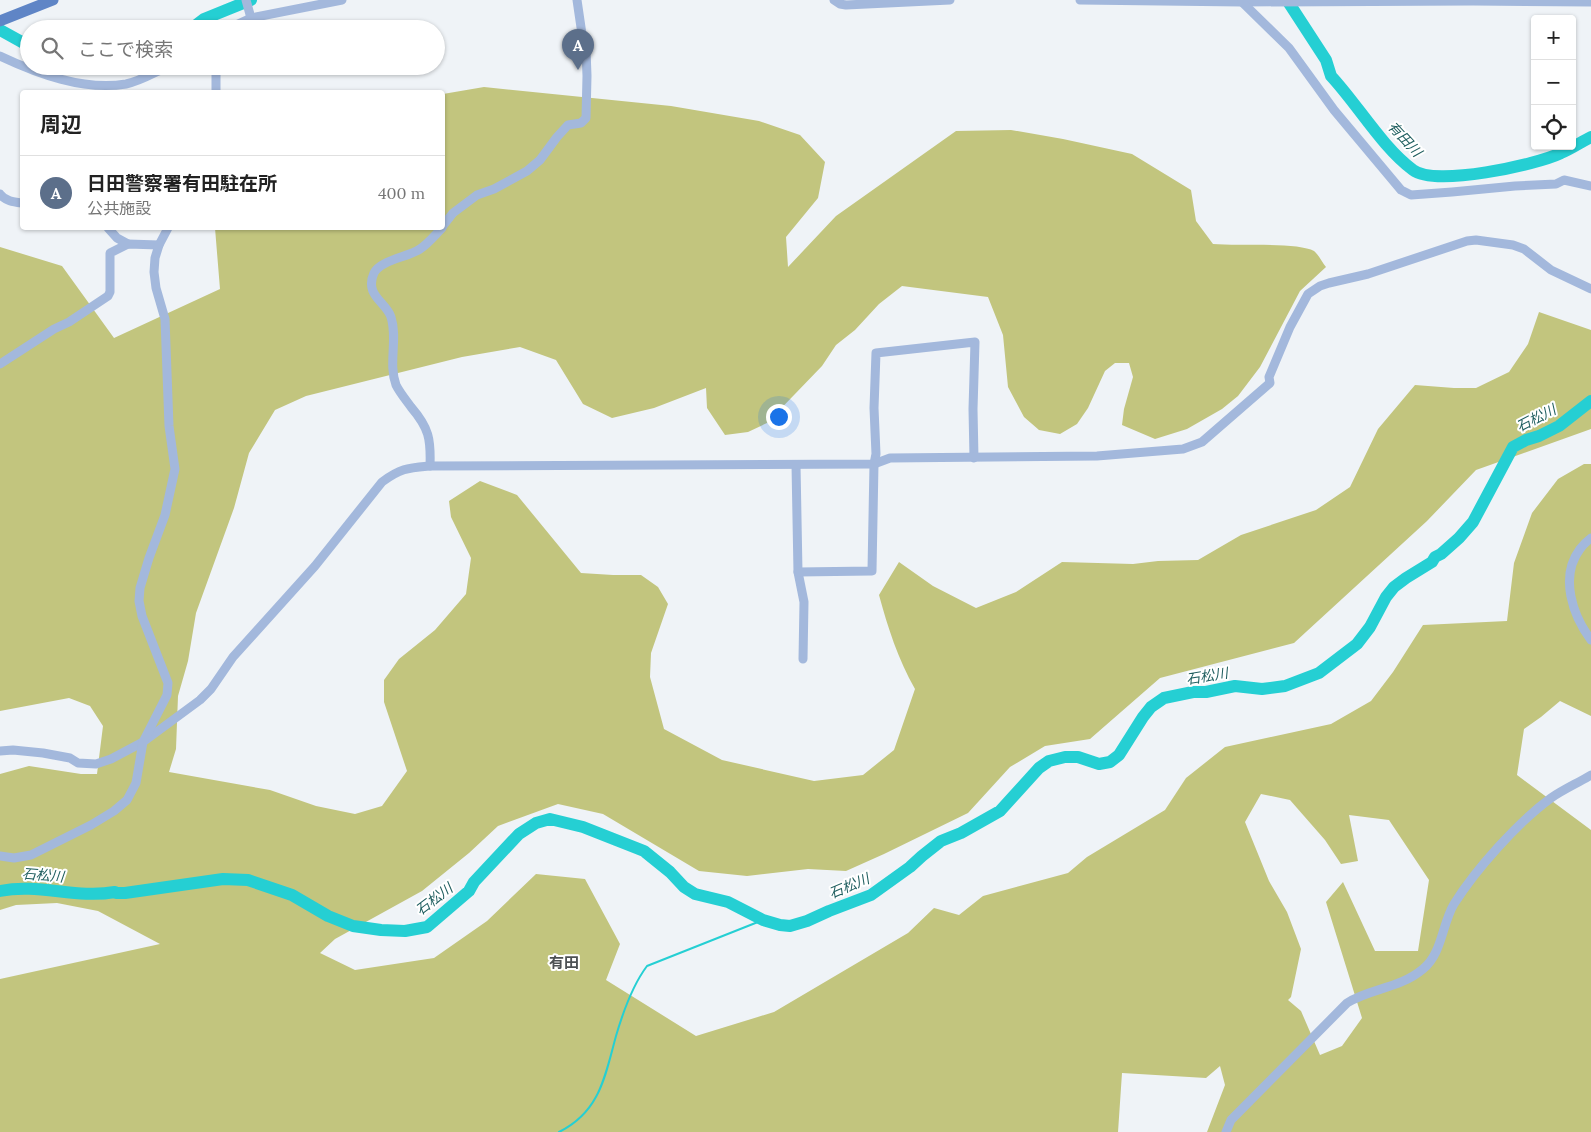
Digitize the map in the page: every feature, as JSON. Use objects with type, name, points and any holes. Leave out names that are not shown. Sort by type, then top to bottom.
[{"type":"main road","points":[[0,20],[52,0]]},
{"type":"street","points":[[246,0],[251,18]]},
{"type":"street","points":[[248,20],[342,0]]},
{"type":"street","points":[[445,223],[453,214],[478,195],[494,189],[527,171],[540,160],[568,125],[581,122],[586,118],[586,49],[582,41],[577,0]]},
{"type":"street","points":[[834,0],[846,5],[950,0]]},
{"type":"street","points":[[1080,0],[1591,2]]},
{"type":"street","points":[[1245,2],[1289,48],[1334,110],[1401,190],[1411,195],[1556,184],[1564,180],[1591,186]]},
{"type":"street","points":[[0,56],[20,65]]},
{"type":"street","points":[[48,75],[103,85],[127,84],[148,75]]},
{"type":"street","points":[[216,75],[216,90]]},
{"type":"street","points":[[0,194],[10,201],[20,203]]},
{"type":"street","points":[[110,230],[117,238],[128,244],[159,245]]},
{"type":"street","points":[[0,856],[14,858],[31,855],[91,825],[118,808],[126,800],[136,783],[143,742],[167,695],[168,683],[142,616],[139,601],[140,588],[149,558],[165,515],[174,469],[169,426],[165,320],[156,288],[154,272],[155,258],[159,245],[167,230]]},
{"type":"street","points":[[430,466],[430,441],[423,421],[395,383],[393,372],[394,344],[390,314],[375,298],[372,278],[374,272],[379,267],[418,251],[439,230]]},
{"type":"street","points":[[0,751],[13,750],[43,753],[70,758],[78,763],[96,764],[112,759],[143,742],[200,700],[233,657],[315,566],[382,482],[396,472],[410,468],[430,466],[874,464],[890,458],[1097,456],[1183,449],[1202,442],[1270,383],[1269,377],[1290,327],[1308,294],[1320,286],[1368,274],[1467,241],[1476,240],[1513,245],[1524,249],[1551,270],[1591,289]]},
{"type":"street","points":[[0,364],[108,296],[110,292],[110,253],[128,244]]},
{"type":"street","points":[[798,572],[872,571],[874,464],[876,454],[874,408],[876,353],[974,342],[972,409],[974,458]]},
{"type":"street","points":[[796,465],[798,572],[804,602],[803,659]]},
{"type":"street","points":[[1591,538],[1580,549],[1574,559],[1571,569],[1570,590],[1574,610],[1580,625],[1591,640]]},
{"type":"street","points":[[1226,1132],[1231,1120],[1347,1003],[1358,996],[1398,984],[1424,969],[1437,948],[1448,915],[1454,904],[1485,863],[1539,807],[1553,796],[1591,775]]},
{"type":"green space","points":[[484,87],[671,106],[759,121],[800,135],[825,162],[818,198],[786,237],[788,267],[836,216],[956,131],[1011,130],[1132,154],[1191,190],[1196,221],[1213,244],[1282,245],[1306,248],[1316,252],[1326,267],[1300,291],[1260,367],[1238,396],[1222,409],[1187,429],[1155,439],[1122,425],[1124,409],[1133,377],[1129,363],[1115,363],[1105,371],[1088,408],[1077,424],[1060,434],[1039,430],[1024,417],[1008,387],[1003,335],[988,297],[902,286],[879,304],[855,330],[836,345],[822,366],[767,423],[748,432],[725,435],[707,408],[706,388],[654,408],[612,418],[583,404],[556,360],[520,347],[462,357],[306,396],[275,410],[249,453],[234,508],[196,613],[188,661],[178,696],[176,749],[169,772],[270,790],[316,806],[355,814],[382,806],[407,771],[384,702],[384,680],[399,659],[435,630],[466,594],[471,558],[451,517],[449,501],[480,481],[517,495],[581,573],[641,575],[658,587],[668,604],[651,653],[650,677],[664,729],[722,760],[814,781],[863,775],[894,750],[915,689],[894,643],[879,595],[899,562],[933,586],[976,608],[1016,592],[1062,562],[1133,564],[1198,560],[1241,535],[1316,510],[1350,487],[1378,429],[1415,385],[1476,388],[1509,372],[1528,344],[1539,312],[1591,330],[1591,429],[1476,470],[1427,521],[1294,643],[1160,678],[1090,739],[1045,746],[1010,767],[968,813],[846,871],[808,869],[747,876],[699,871],[603,814],[558,804],[498,826],[469,853],[422,891],[335,939],[320,953],[355,970],[434,958],[487,921],[536,874],[585,879],[620,944],[606,980],[696,1036],[774,1012],[908,933],[934,908],[959,915],[983,896],[1068,873],[1087,857],[1165,810],[1186,778],[1225,747],[1331,724],[1371,701],[1393,672],[1423,625],[1507,621],[1514,563],[1532,513],[1558,479],[1584,464],[1591,464],[1591,716],[1560,701],[1524,729],[1517,775],[1591,830],[1591,1132],[1207,1132],[1225,1085],[1220,1066],[1206,1078],[1122,1073],[1118,1132],[0,1132],[0,979],[160,944],[98,911],[57,903],[16,905],[0,910],[0,774],[29,766],[81,774],[97,774],[103,726],[90,706],[69,698],[0,711],[0,247],[62,266],[114,338],[220,289],[215,230],[445,230],[445,94]],"holes":[[[1261,794],[1290,800],[1325,840],[1341,864],[1358,861],[1349,815],[1389,820],[1429,880],[1418,951],[1375,951],[1343,882],[1326,902],[1362,1018],[1342,1046],[1320,1055],[1301,1011],[1288,1000],[1291,997],[1301,949],[1287,912],[1269,881],[1245,822]]]},
{"type":"waterway","name":"有田川","points":[[203,20],[251,0]]},
{"type":"waterway","name":"有田川","points":[[1287,0],[1326,60],[1331,76],[1391,150],[1413,170],[1425,175],[1442,176],[1509,168],[1548,158],[1591,137]]},
{"type":"waterway","name":"有田川","points":[[0,30],[20,41]]},
{"type":"waterway","name":"石松川","points":[[0,891],[29,889],[86,894],[125,893],[223,879],[248,880],[292,895],[328,916],[353,926],[405,931],[427,927],[469,891],[474,882],[519,834],[536,823],[550,819],[583,827],[644,851],[670,872],[684,887],[695,894],[728,902],[763,920],[780,925],[790,926],[807,921],[871,895],[910,867],[941,841],[961,833],[1000,811],[1039,768],[1049,761],[1065,757],[1078,757],[1099,764],[1110,762],[1119,755],[1151,707],[1164,698],[1235,686],[1262,689],[1285,686],[1319,673],[1357,644],[1370,627],[1386,597],[1394,587],[1432,562],[1435,557],[1459,538],[1473,522],[1513,447],[1559,426],[1591,401]]},
{"type":"waterway","points":[[559,1132],[573,1124],[584,1114],[599,1092],[625,1009],[632,991],[647,966],[763,920]]},
{"type":"place","name":"日田警察署有田駐在所","points":[[578,70]]},
{"type":"district","name":"有田","points":[[564,962]]}]
